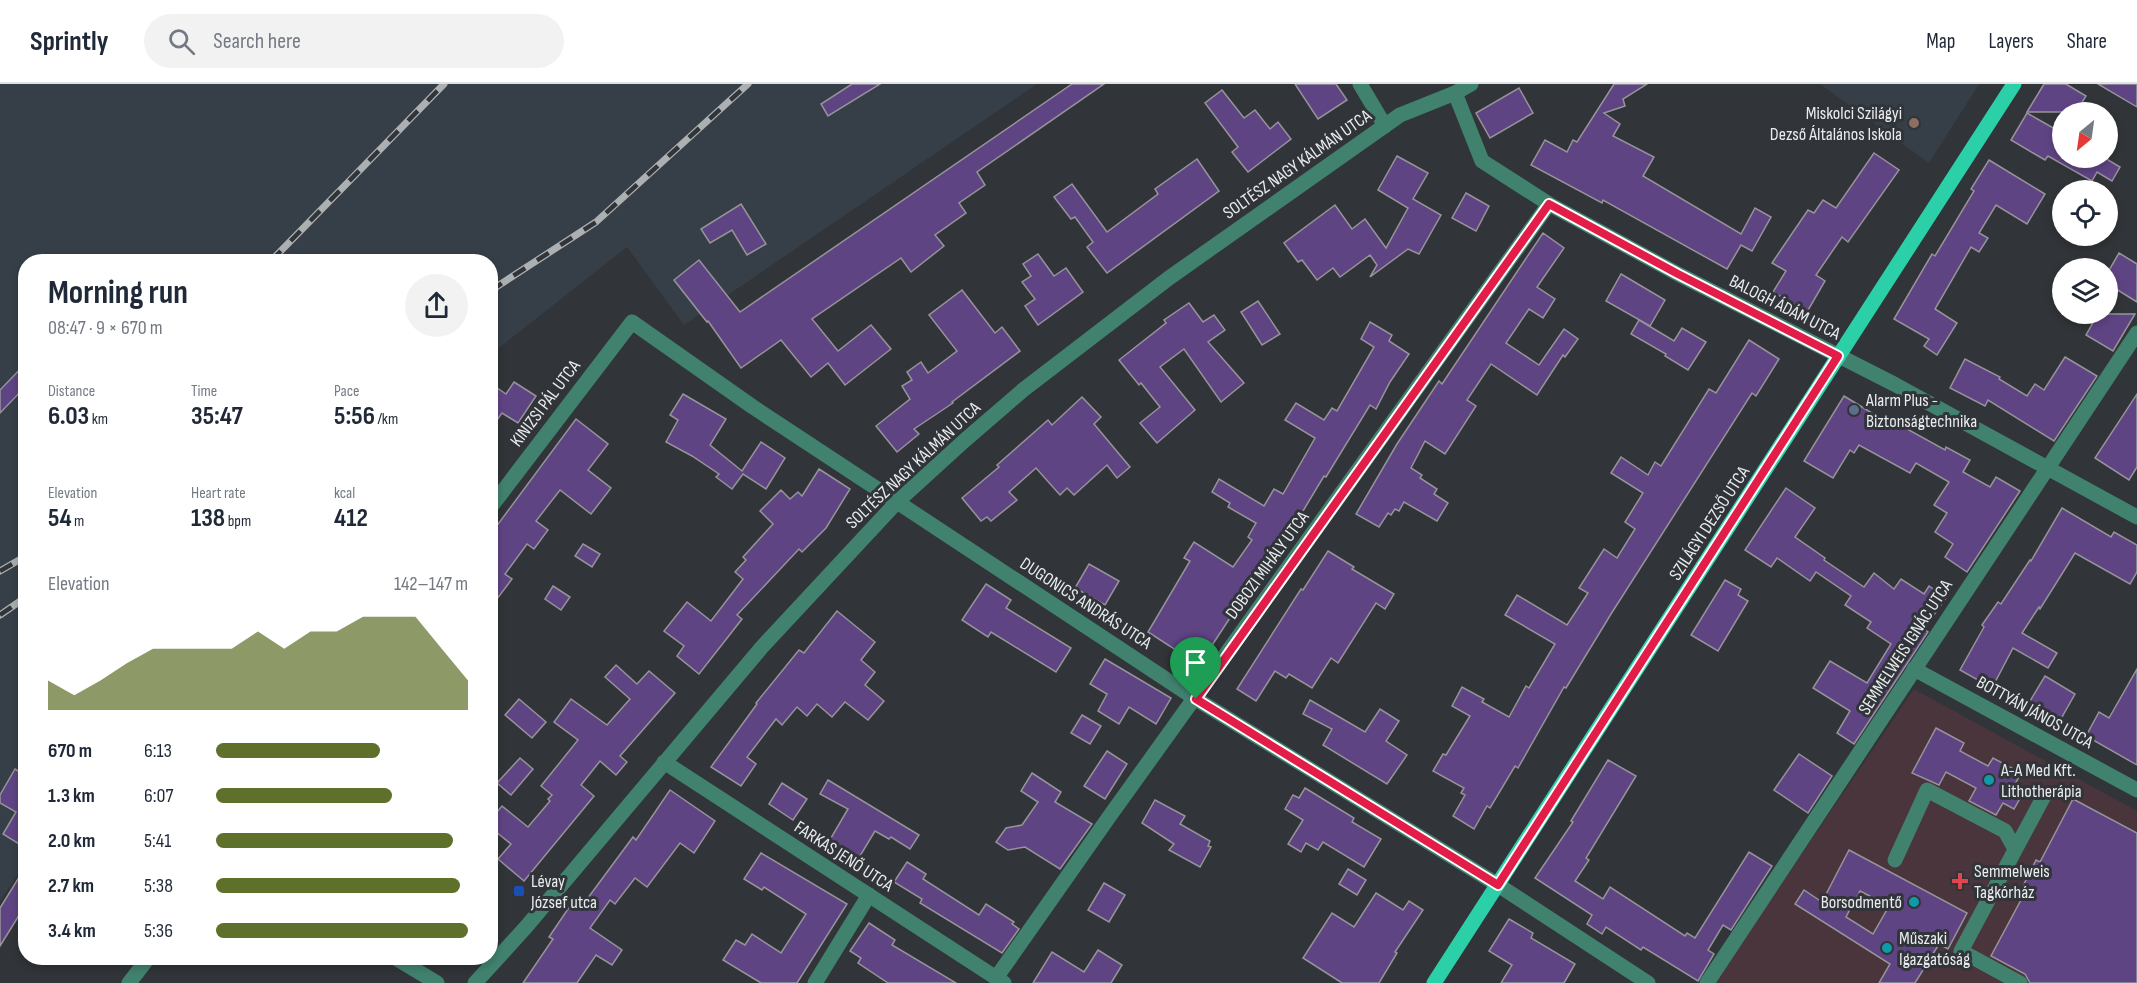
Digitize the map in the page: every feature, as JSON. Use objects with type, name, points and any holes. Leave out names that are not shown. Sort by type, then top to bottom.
[{"type":"main road","name":"SZILÁGYI DEZSŐ UTCA","points":[[1434,983],[2014,84]]},
{"type":"street","points":[[1360,84],[1385,126]]},
{"type":"street","name":"SOLTÉSZ NAGY KÁLMÁN UTCA","points":[[498,958],[762,647],[897,502],[1023,390],[1150,292],[1400,115],[1455,93],[1471,84]]},
{"type":"street","name":"BALOGH ÁDÁM UTCA","points":[[1455,93],[1482,161],[1549,204],[2137,517]]},
{"type":"street","name":"DOBOZI MIHÁLY UTCA","points":[[1000,981],[1109,817],[1196,699],[1549,204]]},
{"type":"street","name":"DUGONICS ANDRÁS UTCA","points":[[632,322],[753,407],[1196,699],[1498,885],[1648,983]]},
{"type":"street","name":"KINIZSI PÁL UTCA","points":[[498,498],[632,322]]},
{"type":"street","name":"SEMMELWEIS IGNÁC UTCA","points":[[1707,983],[2137,333]]},
{"type":"street","name":"BOTTYÁN JÁNOS UTCA","points":[[1914,669],[2137,790]]},
{"type":"street","name":"FARKAS JENŐ UTCA","points":[[664,762],[1000,981]]},
{"type":"street","points":[[1895,860],[1927,790],[2005,831],[2015,849]]},
{"type":"street","points":[[2020,983],[1961,951],[2043,796]]},
{"type":"street","points":[[815,983],[869,895]]},
{"type":"street","points":[[129,983],[143,965]]},
{"type":"street","points":[[407,965],[437,983]]},
{"type":"street","name":"SOLTÉSZ NAGY KÁLMÁN UTCA","points":[[476,983],[492,965]]},
{"type":"shaded area","points":[[0,84],[1037,84],[684,325],[627,247],[498,348],[498,254],[18,254],[18,875],[0,901]]},
{"type":"shaded area","name":"Miskolci Szilágyi Dezső Általános Iskola","points":[[1820,84],[1979,84],[1929,163]]},
{"type":"shaded area","name":"Semmelweis Tagkórház","points":[[1914,689],[2137,811],[2137,983],[1714,983]]},
{"type":"building","points":[[852,84],[880,84],[828,116],[821,104]]},
{"type":"building","points":[[1072,84],[1104,84],[977,172],[985,185],[959,203],[966,213],[935,235],[944,246],[911,272],[901,258],[812,319],[838,351],[871,325],[891,349],[845,385],[828,363],[811,377],[781,340],[741,368],[708,321],[674,280],[699,260],[740,312]]},
{"type":"building","points":[[1295,84],[1336,84],[1347,100],[1318,119]]},
{"type":"building","points":[[1614,84],[1647,84],[1623,99],[1625,106],[1604,113],[1620,124],[1613,136],[1654,157],[1643,176],[1741,234],[1755,208],[1771,217],[1752,251],[1741,245],[1727,269],[1603,200],[1602,203],[1531,165],[1545,140],[1567,152],[1573,140],[1577,142]]},
{"type":"building","points":[[2044,84],[2066,84],[2086,96],[2082,102],[2052,102],[2052,112],[2027,112]]},
{"type":"building","points":[[2098,84],[2137,84],[2137,107]]},
{"type":"building","points":[[1519,88],[1533,113],[1490,138],[1476,113]]},
{"type":"building","points":[[1222,90],[1244,118],[1255,110],[1270,129],[1278,122],[1291,139],[1248,172],[1232,152],[1238,147],[1205,103]]},
{"type":"building","points":[[2027,113],[2052,127],[2052,158],[2048,156],[2045,160],[2011,140]]},
{"type":"building","points":[[1874,153],[1899,170],[1848,242],[1842,237],[1816,275],[1825,281],[1807,312],[1773,292],[1786,271],[1772,263],[1808,210],[1814,213],[1823,200],[1836,208]]},
{"type":"building","points":[[1397,156],[1428,173],[1413,199],[1441,215],[1419,254],[1408,249],[1370,277],[1377,265],[1370,255],[1340,277],[1333,268],[1317,280],[1302,260],[1298,262],[1284,243],[1335,205],[1352,229],[1365,219],[1386,248],[1408,208],[1378,190]]},
{"type":"building","points":[[1197,159],[1219,191],[1107,273],[1087,247],[1093,242],[1075,217],[1071,219],[1054,197],[1072,184],[1107,232],[1158,194],[1155,189]]},
{"type":"building","points":[[1989,160],[2045,194],[2027,224],[1996,205],[1979,233],[1988,238],[1979,252],[1971,247],[1935,309],[1957,323],[1937,355],[1924,346],[1929,339],[1894,319],[1932,254],[1935,256],[1974,191],[1971,189]]},
{"type":"building","points":[[2120,167],[2113,180],[2097,172],[2090,180],[2069,168]]},
{"type":"building","points":[[1466,193],[1489,206],[1476,231],[1452,218]]},
{"type":"building","points":[[741,204],[766,244],[747,255],[732,230],[710,243],[701,229]]},
{"type":"building","points":[[1543,233],[1564,248],[1537,287],[1555,299],[1543,318],[1529,309],[1506,343],[1539,365],[1564,329],[1578,339],[1565,357],[1563,355],[1537,395],[1491,364],[1467,400],[1476,406],[1445,454],[1425,441],[1411,468],[1422,475],[1420,478],[1437,489],[1434,494],[1448,503],[1437,521],[1404,502],[1399,511],[1395,509],[1391,515],[1388,513],[1379,527],[1356,514],[1397,444],[1439,381],[1442,384]]},
{"type":"building","points":[[2119,253],[2137,264],[2137,302],[2118,290],[2118,258],[2116,258]]},
{"type":"building","points":[[1038,254],[1054,276],[1066,268],[1083,292],[1038,325],[1025,306],[1035,299],[1022,282],[1031,276],[1023,264]]},
{"type":"building","points":[[1621,274],[1665,300],[1650,326],[1606,301]]},
{"type":"building","points":[[962,290],[995,333],[1002,327],[1020,351],[953,403],[914,429],[919,434],[897,452],[876,426],[910,399],[902,386],[912,380],[907,372],[921,362],[928,373],[957,351],[929,315]]},
{"type":"building","points":[[1258,301],[1280,334],[1262,345],[1241,312]]},
{"type":"building","points":[[1189,303],[1203,322],[1214,315],[1225,330],[1208,342],[1244,383],[1221,402],[1184,349],[1160,367],[1195,410],[1157,443],[1140,423],[1160,407],[1119,360],[1166,323],[1164,320]]},
{"type":"building","points":[[2118,314],[2135,314],[2113,351],[2086,335],[2092,324],[2118,324]]},
{"type":"building","points":[[1639,320],[1674,341],[1682,328],[1706,342],[1688,370],[1631,334]]},
{"type":"building","points":[[1370,322],[1392,335],[1389,341],[1409,354],[1390,382],[1376,409],[1370,405],[1273,561],[1271,559],[1207,653],[1185,656],[1148,632],[1190,561],[1184,558],[1194,542],[1233,567],[1252,540],[1248,537],[1256,523],[1228,507],[1230,503],[1212,492],[1219,479],[1264,506],[1274,489],[1283,494],[1315,438],[1285,420],[1296,403],[1324,420],[1332,408],[1337,411],[1374,347],[1361,339]]},
{"type":"building","points":[[1749,340],[1779,359],[1756,396],[1752,393],[1566,688],[1564,687],[1518,768],[1515,766],[1490,808],[1487,806],[1474,829],[1453,816],[1465,795],[1461,793],[1464,788],[1433,771],[1443,754],[1446,755],[1470,716],[1452,706],[1462,687],[1484,699],[1482,702],[1509,717],[1526,686],[1529,688],[1555,644],[1505,615],[1517,595],[1567,625],[1588,593],[1579,588],[1604,549],[1617,558],[1635,529],[1625,522],[1643,493],[1611,473],[1621,457],[1648,475],[1655,462],[1661,466],[1709,389],[1716,393]]},
{"type":"building","points":[[2065,357],[2097,376],[2054,441],[1988,400],[1985,406],[1950,388],[1965,359],[2000,377],[1999,379],[2027,396],[2035,384],[2044,390]]},
{"type":"building","points":[[18,371],[18,394],[0,413],[0,390]]},
{"type":"building","points":[[514,382],[536,396],[518,423],[502,413],[498,419],[498,388],[506,394]]},
{"type":"building","points":[[683,394],[726,419],[710,445],[742,471],[761,442],[785,458],[766,489],[743,474],[732,489],[716,477],[719,474],[666,442],[678,420],[670,415]]},
{"type":"building","points":[[2137,394],[2137,467],[2129,480],[2095,458]]},
{"type":"building","points":[[1844,396],[1898,429],[1900,425],[1945,450],[1946,447],[1970,460],[1963,472],[1990,487],[1996,477],[2020,491],[1967,572],[1945,557],[1953,544],[1935,532],[1947,513],[1934,505],[1949,482],[1916,463],[1910,473],[1859,445],[1854,453],[1850,450],[1833,478],[1804,461]]},
{"type":"building","points":[[1082,397],[1101,417],[1094,424],[1130,467],[1117,478],[1107,465],[1074,495],[1067,488],[1060,495],[1036,468],[1009,492],[1017,500],[991,521],[987,517],[981,521],[962,498],[999,467],[997,465],[1048,420],[1052,425]]},
{"type":"building","points":[[576,419],[608,444],[588,470],[611,488],[591,514],[560,490],[536,521],[548,530],[534,549],[527,544],[505,574],[512,579],[498,597],[498,524]]},
{"type":"building","points":[[819,469],[850,489],[826,528],[802,552],[799,549],[737,615],[742,619],[699,674],[677,656],[684,646],[664,631],[687,602],[711,621],[743,579],[735,572],[746,560],[743,557],[773,524],[760,511],[781,490],[790,499],[798,492],[802,496]]},
{"type":"building","points":[[1786,488],[1815,508],[1795,537],[1825,558],[1824,560],[1864,587],[1874,573],[1894,589],[1901,579],[1924,594],[1929,586],[1946,598],[1924,629],[1928,632],[1854,744],[1837,733],[1850,711],[1813,688],[1830,661],[1867,683],[1891,644],[1867,628],[1871,622],[1845,605],[1851,596],[1816,572],[1810,581],[1777,558],[1771,567],[1745,550]]},
{"type":"building","points":[[2062,508],[2111,537],[2114,532],[2137,545],[2137,572],[2130,584],[2075,553],[2022,633],[2057,653],[2048,668],[2013,648],[1992,688],[1960,670],[1984,627],[1982,625],[1998,602],[2001,604],[2031,561]]},
{"type":"building","points":[[583,544],[600,554],[592,567],[575,556]]},
{"type":"building","points":[[1328,551],[1354,567],[1352,569],[1394,594],[1385,609],[1376,603],[1338,663],[1331,658],[1312,688],[1289,674],[1286,678],[1275,671],[1256,701],[1237,689]]},
{"type":"building","points":[[1089,564],[1119,581],[1105,605],[1075,588]]},
{"type":"building","points":[[1725,580],[1741,589],[1738,595],[1748,601],[1718,651],[1691,635]]},
{"type":"building","points":[[986,584],[1011,600],[1006,608],[1071,648],[1056,672],[991,632],[988,637],[962,620]]},
{"type":"building","points":[[553,586],[570,597],[561,610],[545,599]]},
{"type":"building","points":[[837,611],[875,642],[861,660],[875,672],[865,685],[884,701],[868,720],[845,702],[832,717],[817,704],[807,716],[797,707],[782,725],[776,719],[747,757],[756,764],[741,786],[711,767],[756,703],[799,650],[804,653]]},
{"type":"building","points":[[1105,659],[1171,698],[1156,724],[1129,707],[1119,724],[1098,711],[1107,694],[1090,684]]},
{"type":"building","points":[[616,665],[637,684],[649,671],[675,693],[620,756],[627,762],[616,775],[600,761],[581,785],[594,796],[524,881],[498,859],[511,844],[498,833],[498,811],[502,806],[528,827],[550,801],[548,799],[552,795],[541,786],[578,740],[554,722],[571,699],[607,725],[630,699],[605,677]]},
{"type":"building","points":[[2137,669],[2137,765],[2086,736],[2099,712],[2109,718]]},
{"type":"building","points":[[2045,676],[2075,694],[2058,724],[2027,706]]},
{"type":"building","points":[[519,699],[546,722],[532,738],[505,715]]},
{"type":"building","points":[[1310,700],[1365,732],[1380,709],[1399,721],[1386,741],[1407,755],[1387,784],[1323,745],[1332,729],[1303,714]]},
{"type":"building","points":[[1082,715],[1101,726],[1090,744],[1071,733]]},
{"type":"building","name":"A-A Med Kft. Lithotherápia","points":[[1936,728],[1964,743],[1960,751],[1988,766],[1993,758],[2021,773],[2013,788],[2023,793],[2014,809],[2003,803],[1996,815],[1969,801],[1976,788],[1946,772],[1939,785],[1912,773]]},
{"type":"building","points":[[1107,751],[1127,764],[1105,799],[1084,786]]},
{"type":"building","points":[[1799,754],[1832,776],[1808,813],[1774,790]]},
{"type":"building","points":[[520,758],[533,769],[511,795],[498,782]]},
{"type":"building","points":[[1608,760],[1636,776],[1586,858],[1589,860],[1575,881],[1603,899],[1610,887],[1685,936],[1687,933],[1695,938],[1749,852],[1772,866],[1731,930],[1723,925],[1708,950],[1714,954],[1698,981],[1643,947],[1641,950],[1606,927],[1602,934],[1587,924],[1592,915],[1535,878],[1573,822],[1571,821]]},
{"type":"building","points":[[15,769],[18,771],[18,843],[3,834],[16,812],[0,803],[0,795]]},
{"type":"building","points":[[1032,773],[1061,792],[1055,802],[1092,824],[1060,869],[1025,847],[1008,850],[996,842],[1006,828],[1022,825],[1038,802],[1021,791]]},
{"type":"building","points":[[828,780],[919,835],[910,849],[891,837],[889,839],[875,831],[857,861],[828,843],[848,809],[820,794]]},
{"type":"building","points":[[782,783],[807,799],[793,820],[769,804]]},
{"type":"building","points":[[1305,788],[1354,818],[1352,822],[1381,839],[1364,867],[1323,842],[1318,850],[1306,843],[1301,852],[1288,844],[1303,820],[1285,809],[1293,795],[1299,798]]},
{"type":"building","points":[[670,790],[715,821],[694,853],[680,843],[647,887],[635,878],[615,904],[610,900],[590,928],[622,950],[612,965],[596,955],[577,983],[523,983],[553,939],[549,937],[574,900],[582,906],[633,837],[636,840]]},
{"type":"building","points":[[2073,799],[2137,833],[2137,983],[2030,983],[2025,974],[1991,956],[2022,898],[2018,896],[2036,860],[2040,862]]},
{"type":"building","points":[[1155,800],[1185,816],[1180,824],[1210,841],[1208,846],[1211,847],[1200,867],[1169,850],[1174,844],[1142,823]]},
{"type":"building","points":[[1849,850],[1967,913],[1948,949],[1939,944],[1915,983],[1879,983],[1890,964],[1795,904],[1804,890],[1822,902]],"holes":[[[1860,891],[1889,906],[1873,934],[1846,917]]]},
{"type":"building","points":[[761,853],[847,904],[797,983],[761,983],[723,960],[736,940],[745,945],[752,934],[781,953],[806,914],[764,887],[762,890],[744,879]]},
{"type":"building","points":[[907,862],[926,874],[923,879],[979,915],[986,904],[1014,922],[1012,924],[1019,929],[1002,953],[920,903],[922,899],[894,882]]},
{"type":"building","points":[[1348,869],[1366,880],[1357,895],[1339,884]]},
{"type":"building","points":[[18,879],[18,917],[0,946],[0,908]]},
{"type":"building","points":[[1104,883],[1125,895],[1109,922],[1088,910]]},
{"type":"building","points":[[1376,893],[1403,910],[1409,901],[1423,910],[1395,952],[1397,953],[1379,983],[1342,983],[1303,958],[1332,913],[1354,927]]},
{"type":"building","points":[[1509,919],[1533,933],[1531,938],[1575,964],[1564,983],[1501,983],[1512,965],[1489,951]]},
{"type":"building","points":[[869,923],[895,940],[892,945],[956,983],[888,983],[858,963],[861,958],[850,951]]},
{"type":"building","points":[[1098,950],[1122,965],[1111,983],[1033,983],[1052,952],[1084,972]]},
{"type":"railway","points":[[278,254],[444,84]]},
{"type":"railway","points":[[498,286],[596,222],[748,84]]},
{"type":"railway","points":[[0,571],[18,561]]},
{"type":"railway","points":[[0,615],[18,603]]},
{"type":"place","name":"Miskolci Szilágyi Dezső Általános Iskola","points":[[1914,123]]},
{"type":"place","name":"Alarm Plus - Biztonságtechnika","points":[[1854,410]]},
{"type":"place","name":"A-A Med Kft. Lithotherápia","points":[[1989,780]]},
{"type":"place","name":"Semmelweis Tagkórház","points":[[1960,881]]},
{"type":"place","name":"Lévay József utca","points":[[519,891]]},
{"type":"place","name":"Borsodmentő","points":[[1914,902]]},
{"type":"place","name":"Műszaki Igazgatóság","points":[[1887,948]]},
{"type":"route","points":[[1549,204],[1678,274],[1838,356],[1818,391],[1498,885],[1196,699],[1549,204]]}]
